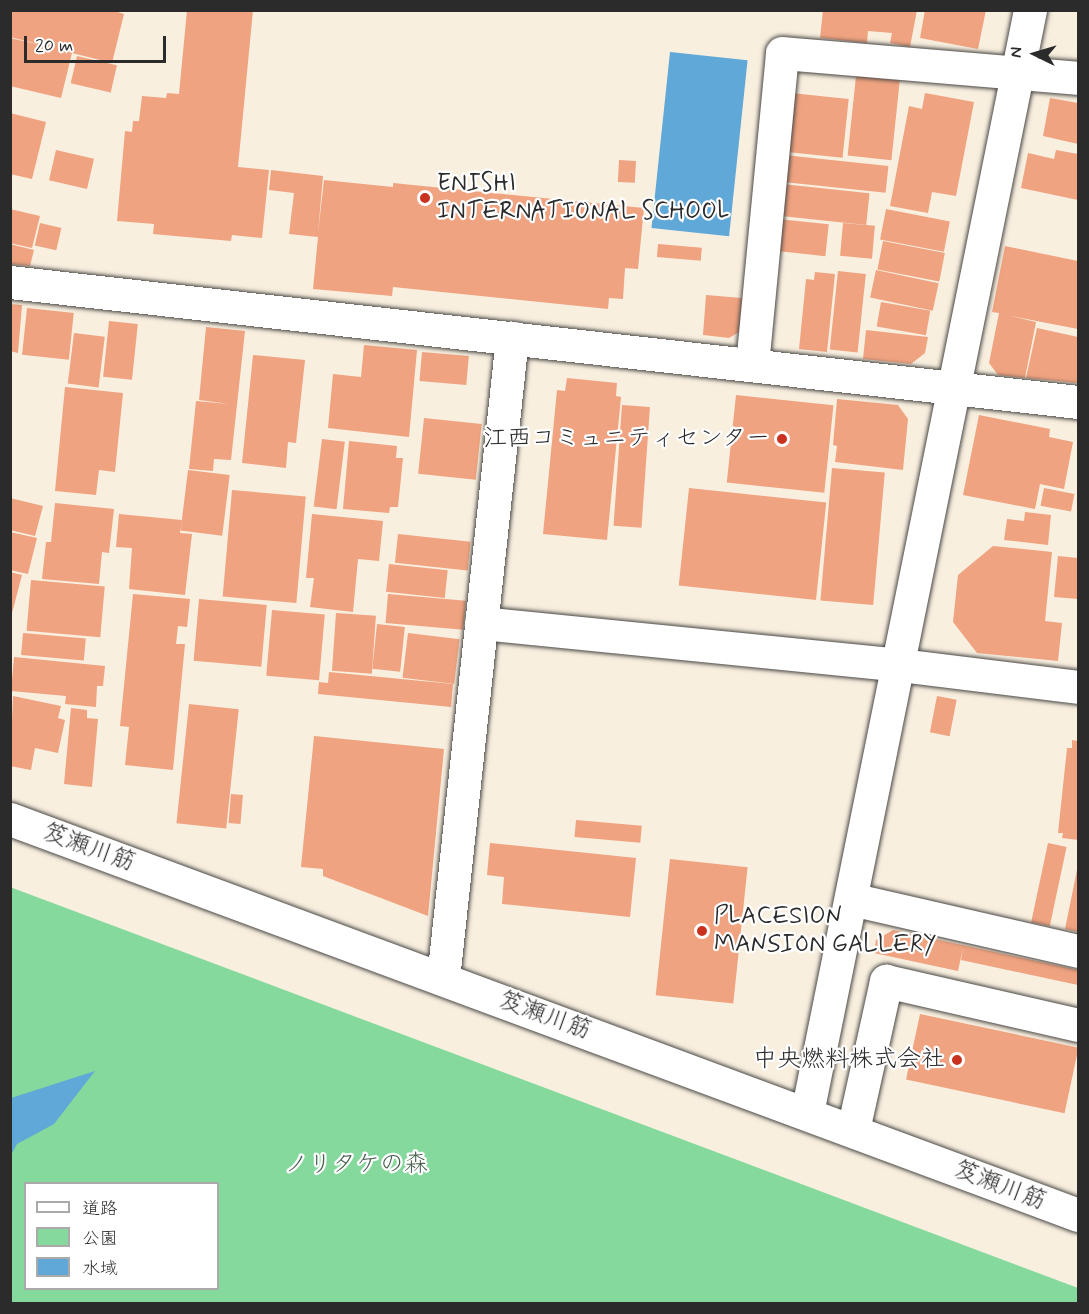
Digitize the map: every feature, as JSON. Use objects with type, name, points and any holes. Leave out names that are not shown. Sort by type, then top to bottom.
[{"type":"street","points":[[807,1113],[1030,10]]},
{"type":"street","points":[[752,365],[782,53],[1078,78]]},
{"type":"street","points":[[10,282],[1078,402]]},
{"type":"street","points":[[443,979],[512,338]]},
{"type":"street","points":[[481,623],[899,665],[1078,687]]},
{"type":"street","name":"笈瀬川筋","points":[[10,819],[1078,1215]]},
{"type":"street","points":[[851,899],[1078,951]]},
{"type":"street","points":[[853,1130],[886,981],[1078,1025]]},
{"type":"green space","name":"ノリタケの森","points":[[10,887],[1078,1288],[1078,1303],[11,1303]]},
{"type":"water","points":[[670,52],[748,60],[729,236],[651,228]]},
{"type":"water","points":[[95,1071],[54,1124],[17,1144],[11,1155],[11,1098]]},
{"type":"building","points":[[10,10],[111,10],[124,14],[112,63],[72,53],[61,98],[10,86],[10,38],[50,47],[10,37]]},
{"type":"building","points":[[187,10],[253,10],[238,167],[269,170],[262,238],[232,235],[231,241],[153,234],[154,224],[117,221],[125,131],[132,132],[133,121],[139,121],[142,96],[166,98],[167,93],[179,94]]},
{"type":"building","points":[[823,10],[917,10],[910,47],[890,43],[892,33],[868,31],[867,43],[820,38]]},
{"type":"building","points":[[925,10],[986,10],[978,49],[920,38]]},
{"type":"building","points":[[77,56],[117,65],[111,93],[71,83]]},
{"type":"building","points":[[856,76],[900,81],[891,160],[848,156]]},
{"type":"building","points":[[791,93],[849,99],[843,158],[785,152]]},
{"type":"building","points":[[925,93],[974,102],[956,196],[932,192],[928,213],[890,206],[909,106],[922,109]]},
{"type":"building","points":[[1050,98],[1078,103],[1078,144],[1043,136]]},
{"type":"building","points":[[10,113],[46,122],[32,179],[10,174]]},
{"type":"building","points":[[56,150],[94,159],[87,189],[49,180]]},
{"type":"building","points":[[1056,150],[1078,154],[1078,200],[1021,188],[1028,153],[1054,159]]},
{"type":"building","points":[[784,155],[888,166],[886,193],[781,182]]},
{"type":"building","points":[[619,160],[636,161],[635,183],[618,182]]},
{"type":"building","points":[[271,170],[323,176],[318,233],[324,180],[393,187],[393,183],[644,208],[638,269],[625,268],[623,299],[609,298],[608,309],[393,287],[392,296],[313,289],[318,237],[289,234],[294,193],[269,190]]},
{"type":"building","points":[[782,184],[870,193],[866,225],[779,216]]},
{"type":"building","points":[[10,209],[40,216],[32,248],[10,243]]},
{"type":"building","points":[[886,209],[950,221],[944,252],[880,239]]},
{"type":"building","points":[[778,219],[829,224],[825,256],[775,251]]},
{"type":"building","points":[[40,223],[61,228],[56,250],[35,245]]},
{"type":"building","points":[[843,223],[875,226],[872,259],[840,256]]},
{"type":"building","points":[[883,241],[945,253],[939,281],[877,269]]},
{"type":"building","points":[[10,244],[34,250],[30,266],[10,264]]},
{"type":"building","points":[[658,244],[702,248],[701,261],[657,257]]},
{"type":"building","points":[[1005,246],[1078,261],[1078,329],[1011,316],[1036,322],[1025,378],[998,375],[989,363],[999,313],[992,312]]},
{"type":"building","points":[[876,270],[939,283],[933,311],[870,297]]},
{"type":"building","points":[[838,271],[866,274],[858,352],[830,350]]},
{"type":"building","points":[[815,272],[835,274],[827,352],[799,349],[806,279],[814,280]]},
{"type":"building","points":[[706,295],[742,298],[739,332],[729,338],[703,335]]},
{"type":"building","points":[[881,302],[930,311],[926,335],[877,327]]},
{"type":"building","points":[[10,304],[22,305],[18,353],[10,351]]},
{"type":"building","points":[[27,308],[74,313],[69,360],[22,355]]},
{"type":"building","points":[[109,321],[138,324],[132,380],[103,377]]},
{"type":"building","points":[[206,327],[245,331],[231,460],[214,459],[213,471],[189,469],[196,401],[229,404],[199,400]]},
{"type":"building","points":[[1037,328],[1078,337],[1077,383],[1026,378]]},
{"type":"building","points":[[866,330],[928,337],[925,353],[911,364],[863,359]]},
{"type":"building","points":[[74,333],[105,337],[99,387],[68,384]]},
{"type":"building","points":[[364,345],[417,350],[409,437],[328,428],[333,374],[361,377]]},
{"type":"building","points":[[422,352],[469,356],[466,385],[419,381]]},
{"type":"building","points":[[253,355],[305,360],[296,443],[288,442],[286,468],[242,463]]},
{"type":"building","points":[[567,378],[617,383],[616,396],[621,397],[607,540],[543,534],[557,390],[565,391]]},
{"type":"building","points":[[65,387],[123,393],[115,472],[99,470],[96,495],[55,491]]},
{"type":"building","points":[[736,395],[833,405],[824,493],[727,483]]},
{"type":"building","points":[[837,399],[898,405],[908,419],[903,470],[835,462],[837,446],[833,445]]},
{"type":"building","points":[[622,405],[650,407],[641,528],[614,526]]},
{"type":"building","points":[[979,415],[1050,429],[1049,437],[1073,442],[1064,489],[1040,484],[1035,509],[963,495]]},
{"type":"building","points":[[424,418],[482,424],[476,480],[418,474]]},
{"type":"building","points":[[322,439],[345,442],[337,509],[314,506]]},
{"type":"building","points":[[349,441],[397,446],[396,458],[403,458],[398,507],[390,507],[389,513],[343,509]]},
{"type":"building","points":[[832,468],[885,473],[873,605],[820,600]]},
{"type":"building","points":[[188,470],[230,475],[222,536],[181,531]]},
{"type":"building","points":[[689,488],[826,502],[816,600],[679,585]]},
{"type":"building","points":[[1044,488],[1074,494],[1071,512],[1041,506]]},
{"type":"building","points":[[232,490],[306,496],[296,603],[223,597]]},
{"type":"building","points":[[10,498],[43,506],[35,536],[10,530]]},
{"type":"building","points":[[55,503],[114,509],[109,553],[102,552],[99,584],[42,579],[46,542],[51,542]]},
{"type":"building","points":[[1025,512],[1051,515],[1048,545],[1004,540],[1007,519],[1024,521]]},
{"type":"building","points":[[119,514],[182,520],[180,533],[192,534],[185,595],[129,589],[132,548],[116,547]]},
{"type":"building","points":[[312,514],[383,521],[379,561],[358,559],[353,612],[310,607],[314,578],[306,578]]},
{"type":"building","points":[[10,532],[37,538],[28,574],[10,570]]},
{"type":"building","points":[[398,534],[471,542],[468,570],[395,563]]},
{"type":"building","points":[[993,546],[1052,552],[1045,621],[1062,623],[1058,661],[977,653],[953,622],[958,575]]},
{"type":"building","points":[[1058,556],[1078,558],[1078,599],[1054,597]]},
{"type":"building","points":[[389,564],[448,570],[445,598],[386,592]]},
{"type":"building","points":[[10,572],[22,575],[11,617],[10,617]]},
{"type":"building","points":[[31,580],[105,586],[100,637],[27,631]]},
{"type":"building","points":[[133,594],[190,599],[187,627],[178,626],[176,644],[185,644],[173,770],[125,765],[129,727],[120,726]]},
{"type":"building","points":[[388,594],[466,601],[463,630],[385,623]]},
{"type":"building","points":[[199,599],[267,605],[261,667],[194,661]]},
{"type":"building","points":[[272,610],[325,615],[319,680],[266,676]]},
{"type":"building","points":[[336,613],[376,616],[372,674],[332,671]]},
{"type":"building","points":[[377,624],[405,627],[400,672],[372,669]]},
{"type":"building","points":[[23,633],[86,638],[84,660],[21,655]]},
{"type":"building","points":[[408,633],[460,639],[454,684],[403,678]]},
{"type":"building","points":[[14,657],[105,666],[103,686],[97,686],[96,707],[65,704],[66,696],[11,691]]},
{"type":"building","points":[[329,672],[453,684],[451,707],[318,694],[319,682],[328,683]]},
{"type":"building","points":[[13,696],[61,706],[58,718],[65,720],[58,753],[35,748],[31,770],[10,766]]},
{"type":"building","points":[[937,696],[957,700],[950,736],[930,732]]},
{"type":"building","points":[[189,704],[239,709],[226,829],[176,823]]},
{"type":"building","points":[[71,708],[87,710],[87,718],[98,719],[92,787],[64,784]]},
{"type":"building","points":[[314,736],[444,749],[428,916],[323,876],[323,869],[301,867]]},
{"type":"building","points":[[1072,740],[1078,741],[1078,840],[1062,838],[1063,833],[1058,833],[1067,748],[1072,748]]},
{"type":"building","points":[[231,794],[243,795],[240,824],[228,823]]},
{"type":"building","points":[[576,820],[642,826],[640,843],[575,837]]},
{"type":"building","points":[[490,843],[636,858],[630,917],[502,904],[504,877],[487,875]]},
{"type":"building","points":[[1048,843],[1067,847],[1050,926],[1031,922]]},
{"type":"building","name":"PLACESION MANSION GALLERY","points":[[670,859],[748,867],[733,1003],[656,995]]},
{"type":"building","points":[[1078,870],[1078,932],[1065,929]]},
{"type":"building","points":[[893,930],[1078,970],[1078,985],[961,960],[963,948],[958,971],[874,953],[876,940]]},
{"type":"building","points":[[920,1014],[1078,1048],[1065,1113],[906,1080]]},
{"type":"place","name":"ENISHI INTERNATIONAL SCHOOL","points":[[425,198]]},
{"type":"place","name":"江西コミュニティセンター","points":[[782,439]]},
{"type":"place","name":"PLACESION MANSION GALLERY","points":[[702,931]]},
{"type":"place","name":"中央燃料株式会社","points":[[957,1060]]}]
